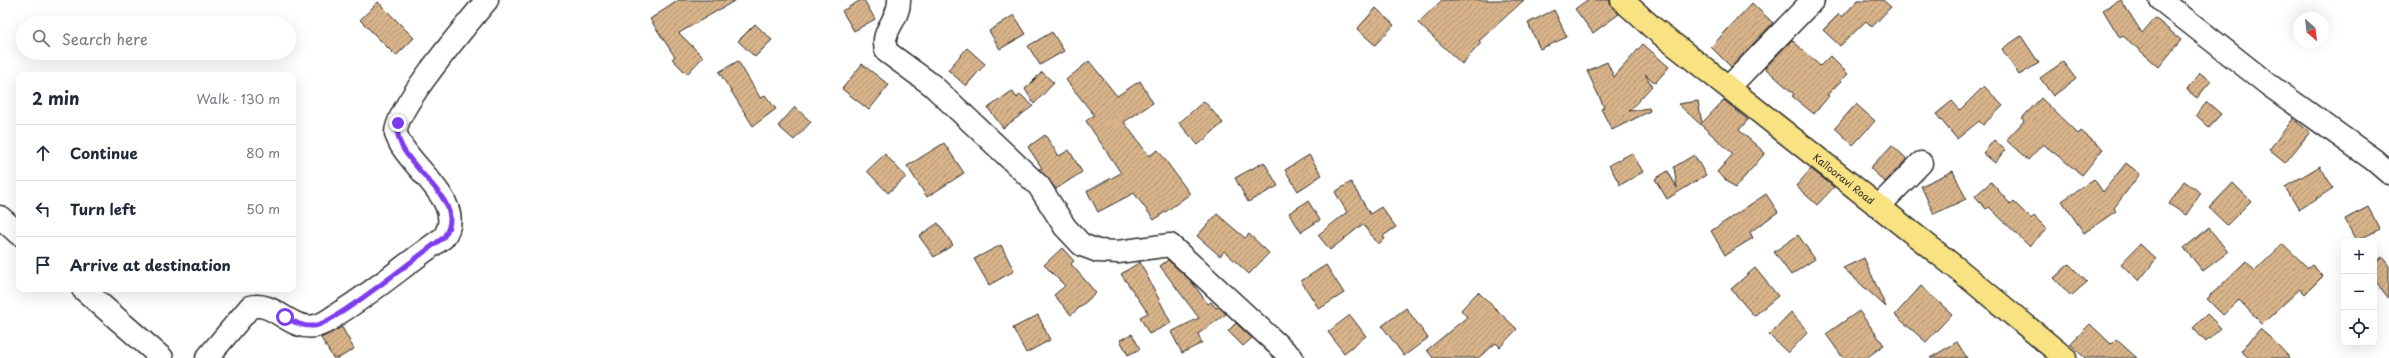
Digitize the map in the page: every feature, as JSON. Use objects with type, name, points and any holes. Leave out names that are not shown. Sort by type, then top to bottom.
[{"type":"main road","name":"Kallooravi Road","points":[[1622,0],[1652,27],[1729,87],[2066,358]]},
{"type":"street","points":[[207,358],[250,307],[259,305],[266,306],[303,326],[315,326],[350,307],[447,233],[450,228],[450,211],[444,198],[406,155],[395,134],[398,123],[427,74],[487,0]]},
{"type":"street","points":[[899,0],[897,14],[884,37],[884,44],[887,52],[932,85],[1038,186],[1065,227],[1082,245],[1098,251],[1118,252],[1170,245],[1292,358]]},
{"type":"street","points":[[1729,87],[1813,0]]},
{"type":"street","points":[[2161,0],[2269,85],[2389,173]]},
{"type":"street","points":[[1878,207],[1921,163]]},
{"type":"street","points":[[0,217],[16,231]]},
{"type":"street","points":[[86,292],[162,358]]},
{"type":"building","points":[[679,0],[736,0],[679,33],[703,57],[687,74],[672,59],[675,57],[650,19]]},
{"type":"building","points":[[861,0],[864,0],[875,19],[854,31],[842,11]]},
{"type":"building","points":[[1442,0],[1524,0],[1479,41],[1481,43],[1462,64],[1418,23]]},
{"type":"building","points":[[1587,0],[1610,0],[1610,4],[1619,14],[1593,33],[1575,9]]},
{"type":"building","points":[[1858,0],[1883,0],[1891,7],[1872,27],[1866,21],[1840,46],[1823,30],[1839,14],[1842,17]]},
{"type":"building","points":[[2121,0],[2142,33],[2155,18],[2181,40],[2159,67],[2123,36],[2120,38],[2103,10]]},
{"type":"building","points":[[378,2],[414,38],[396,56],[360,20]]},
{"type":"building","points":[[1752,3],[1773,23],[1731,67],[1711,47]]},
{"type":"building","points":[[1376,8],[1394,25],[1375,45],[1357,29]]},
{"type":"building","points":[[1554,10],[1567,37],[1540,49],[1528,23]]},
{"type":"building","points":[[1014,15],[1026,34],[1000,49],[989,31]]},
{"type":"building","points":[[755,24],[772,40],[755,57],[738,41]]},
{"type":"building","points":[[1052,32],[1064,51],[1040,65],[1028,46]]},
{"type":"building","points":[[2021,36],[2039,63],[2019,75],[2002,49]]},
{"type":"building","points":[[1792,40],[1820,66],[1830,56],[1848,74],[1827,95],[1829,96],[1814,114],[1792,96],[1794,94],[1765,68]]},
{"type":"building","points":[[1643,44],[1669,67],[1655,83],[1645,74],[1652,86],[1629,111],[1649,108],[1650,111],[1612,130],[1601,109],[1604,107],[1587,71],[1607,62],[1614,77]]},
{"type":"building","points":[[967,48],[985,64],[966,86],[948,70]]},
{"type":"building","points":[[738,61],[761,99],[765,95],[776,109],[753,126],[719,72]]},
{"type":"building","points":[[1089,61],[1117,96],[1140,81],[1153,103],[1124,122],[1149,156],[1158,150],[1190,194],[1154,220],[1134,193],[1098,212],[1087,191],[1121,173],[1086,121],[1094,115],[1066,80]]},
{"type":"building","points":[[2063,62],[2076,79],[2053,96],[2040,78]]},
{"type":"building","points":[[862,64],[889,85],[869,110],[842,89]]},
{"type":"building","points":[[1042,72],[1054,83],[1034,104],[1025,89]]},
{"type":"building","points":[[2200,73],[2211,81],[2197,98],[2187,90]]},
{"type":"building","points":[[1984,86],[2003,106],[1983,125],[1979,121],[1957,139],[1936,114],[1952,101],[1960,110]]},
{"type":"building","points":[[1012,91],[1017,98],[1020,94],[1033,106],[1003,128],[988,108]]},
{"type":"building","points":[[2041,98],[2078,134],[2081,131],[2103,149],[2082,175],[2043,144],[2028,160],[2006,140],[2024,121],[2022,118]]},
{"type":"building","points":[[1724,100],[1748,120],[1739,130],[1765,153],[1735,188],[1717,172],[1733,154],[1678,104],[1698,101],[1702,123]]},
{"type":"building","points":[[1204,101],[1223,123],[1198,145],[1179,123]]},
{"type":"building","points":[[2207,102],[2221,114],[2209,127],[2196,115]]},
{"type":"building","points":[[1856,104],[1875,121],[1853,145],[1835,128]]},
{"type":"building","points":[[795,107],[811,122],[794,140],[778,126]]},
{"type":"building","points":[[2293,119],[2310,132],[2285,163],[2269,150]]},
{"type":"building","points":[[1045,135],[1059,156],[1069,150],[1082,172],[1056,189],[1039,169],[1042,168],[1028,147]]},
{"type":"building","points":[[1994,140],[2005,150],[1995,163],[1983,153]]},
{"type":"building","points":[[944,143],[964,173],[927,197],[907,166]]},
{"type":"building","points":[[1892,145],[1907,159],[1885,182],[1870,168]]},
{"type":"building","points":[[1632,153],[1643,172],[1620,185],[1609,165]]},
{"type":"building","points":[[885,154],[906,177],[888,193],[867,171]]},
{"type":"building","points":[[1309,155],[1322,175],[1298,191],[1285,170]]},
{"type":"building","points":[[1694,155],[1706,175],[1667,199],[1655,179],[1668,171],[1677,188],[1674,167]]},
{"type":"building","points":[[1264,162],[1278,186],[1248,202],[1235,178]]},
{"type":"building","points":[[2126,163],[2140,174],[2114,208],[2116,211],[2084,233],[2062,201],[2094,179],[2103,192]]},
{"type":"building","points":[[2320,166],[2333,188],[2299,210],[2285,187]]},
{"type":"building","points":[[1811,169],[1834,187],[1817,205],[1796,186]]},
{"type":"building","points":[[1953,171],[1966,199],[1934,214],[1921,186]]},
{"type":"building","points":[[2184,181],[2201,193],[2186,215],[2169,204]]},
{"type":"building","points":[[1351,182],[1370,214],[1381,207],[1396,227],[1383,236],[1385,239],[1378,244],[1363,224],[1330,250],[1318,235],[1347,212],[1335,192]]},
{"type":"building","points":[[1991,182],[2011,205],[2014,202],[2031,219],[2034,216],[2047,229],[2029,246],[1989,207],[1986,209],[1975,196]]},
{"type":"building","points":[[2233,183],[2251,201],[2227,225],[2209,208]]},
{"type":"building","points":[[1766,194],[1778,212],[1750,232],[1753,238],[1725,255],[1711,231]]},
{"type":"building","points":[[1308,201],[1320,220],[1301,232],[1289,213]]},
{"type":"building","points":[[2368,207],[2380,229],[2362,238],[2354,238],[2345,219]]},
{"type":"building","points":[[1217,214],[1245,238],[1249,234],[1269,253],[1249,274],[1224,251],[1220,256],[1197,236]]},
{"type":"building","points":[[938,223],[953,245],[934,257],[919,236]]},
{"type":"building","points":[[2209,228],[2228,252],[2203,271],[2184,248]]},
{"type":"building","points":[[1798,235],[1815,259],[1791,275],[1774,252]]},
{"type":"building","points":[[2140,244],[2156,259],[2139,281],[2121,264]]},
{"type":"building","points":[[2283,244],[2308,268],[2312,265],[2323,276],[2305,294],[2300,289],[2262,324],[2239,300],[2223,315],[2207,299],[2246,261],[2255,271]]},
{"type":"building","points":[[1001,245],[1014,271],[989,285],[974,259]]},
{"type":"building","points":[[1062,248],[1074,261],[1071,264],[1096,293],[1071,315],[1054,295],[1065,286],[1044,265]]},
{"type":"building","points":[[2382,257],[2389,266],[2389,299],[2377,283],[2377,261]]},
{"type":"building","points":[[1864,258],[1886,307],[1843,268]]},
{"type":"building","points":[[1168,260],[1191,281],[1208,304],[1211,302],[1216,308],[1219,307],[1226,314],[1198,334],[1202,343],[1182,353],[1171,332],[1199,318],[1160,266]]},
{"type":"building","points":[[1140,262],[1171,323],[1149,334],[1140,317],[1148,313],[1121,274]]},
{"type":"building","points":[[2069,264],[2087,282],[2071,296],[2054,278]]},
{"type":"building","points":[[1326,265],[1344,293],[1319,309],[1301,281]]},
{"type":"building","points":[[1755,268],[1778,296],[1754,316],[1731,289]]},
{"type":"building","points":[[1921,286],[1952,314],[1926,342],[1895,315]]},
{"type":"building","points":[[1478,292],[1517,329],[1500,347],[1496,343],[1478,358],[1433,358],[1427,350],[1467,317],[1461,310]]},
{"type":"building","points":[[1406,308],[1428,338],[1404,356],[1382,326]]},
{"type":"building","points":[[1859,311],[1884,345],[1866,358],[1843,358],[1826,334]]},
{"type":"building","points":[[1791,312],[1808,332],[1788,353],[1769,335]]},
{"type":"building","points":[[2207,314],[2221,328],[2206,342],[2193,328]]},
{"type":"building","points":[[1038,315],[1050,340],[1026,353],[1013,328]]},
{"type":"building","points":[[1350,315],[1366,336],[1344,353],[1328,332]]},
{"type":"building","points":[[1236,323],[1252,338],[1243,346],[1228,331]]},
{"type":"building","points":[[2090,324],[2111,344],[2116,339],[2137,358],[2085,358],[2070,344]]},
{"type":"building","points":[[342,327],[354,349],[339,358],[333,358],[321,338]]},
{"type":"building","points":[[2260,329],[2290,358],[2249,358],[2241,351]]},
{"type":"building","points":[[1132,334],[1140,349],[1128,355],[1120,340]]},
{"type":"building","points":[[1957,342],[1967,358],[1930,358]]},
{"type":"route","points":[[285,317],[303,326],[315,326],[324,322],[350,307],[414,258],[443,238],[450,228],[450,211],[444,198],[406,155],[395,134],[398,123]]}]
